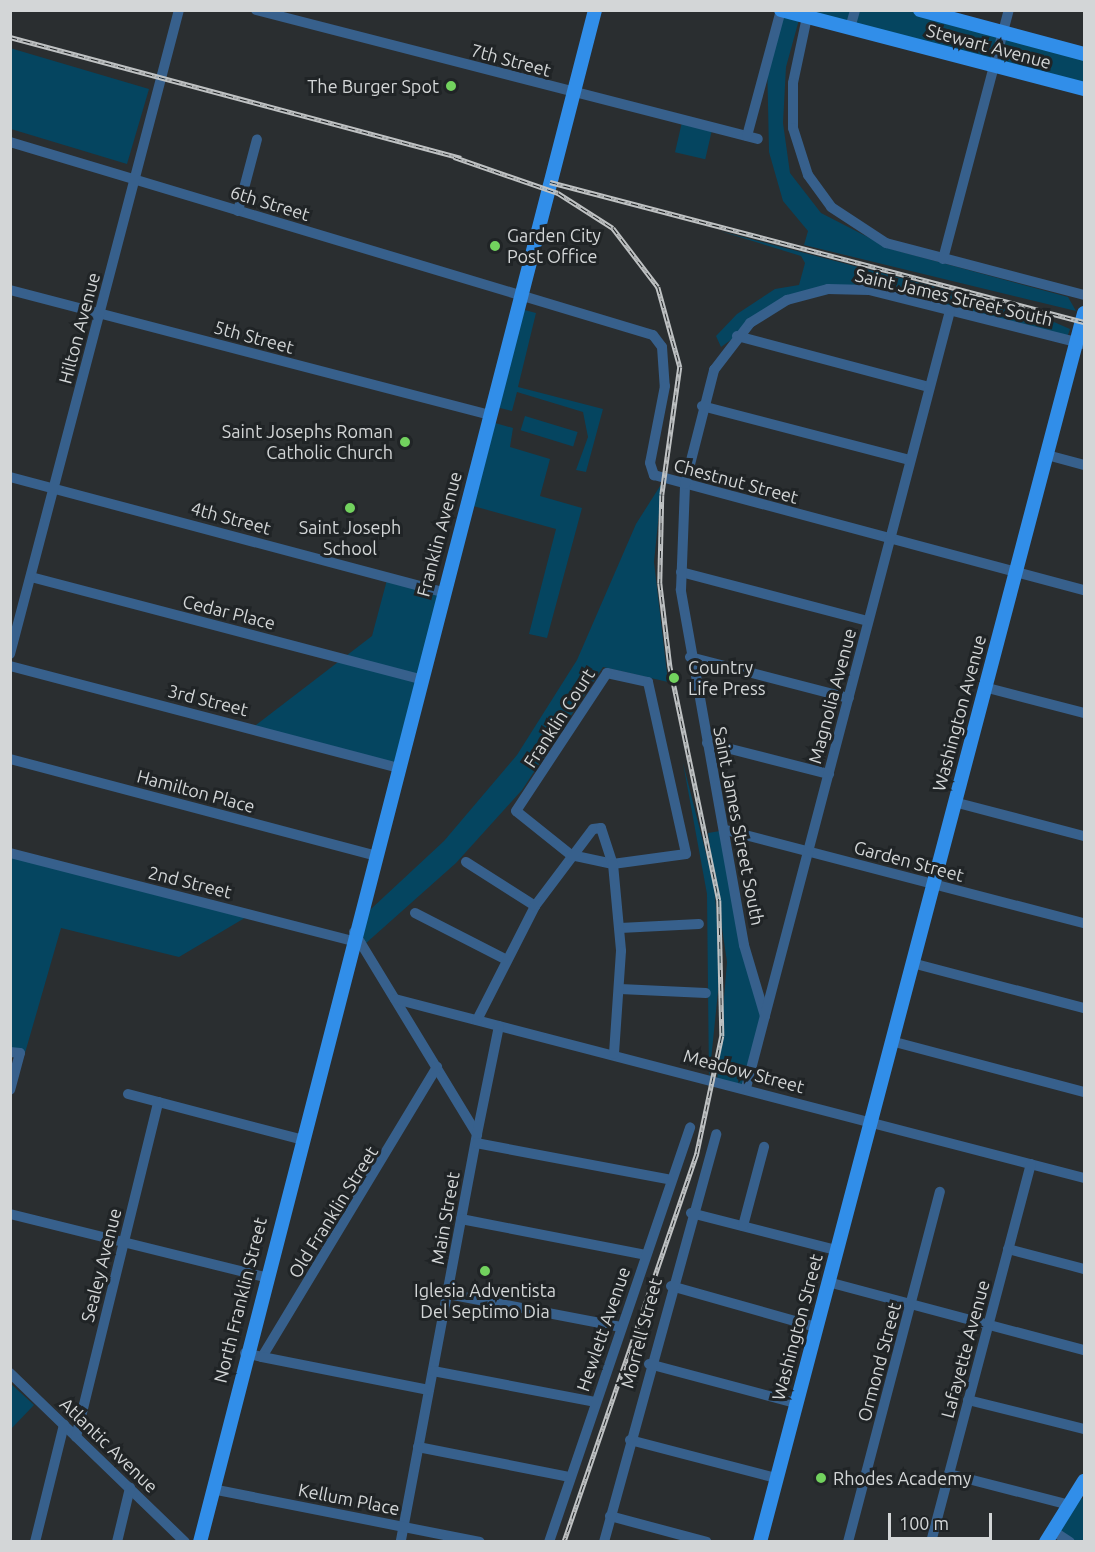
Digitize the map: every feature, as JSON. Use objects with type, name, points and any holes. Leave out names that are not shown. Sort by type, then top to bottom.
[{"type":"main road","name":"Franklin Avenue","points":[[318,1067],[355,939],[373,855],[595,10]]},
{"type":"main road","name":"Stewart Avenue","points":[[781,10],[1084,89]]},
{"type":"main road","name":"Stewart Avenue","points":[[920,10],[1084,54]]},
{"type":"main road","name":"Washington Avenue","points":[[870,1123],[1015,572],[1081,343],[1084,313]]},
{"type":"main road","name":"North Franklin Street","points":[[200,1542],[245,1353],[318,1067]]},
{"type":"main road","name":"Washington Street","points":[[760,1542],[870,1123]]},
{"type":"main road","points":[[1050,1536],[1084,1481]]},
{"type":"street","name":"Hilton Avenue","points":[[10,654],[179,10]]},
{"type":"street","name":"7th Street","points":[[256,10],[752,138],[781,10]]},
{"type":"street","points":[[850,28],[855,10]]},
{"type":"street","points":[[943,259],[1009,10]]},
{"type":"street","points":[[807,17],[791,105],[797,148],[808,175],[831,207],[858,229],[943,259],[1084,295]]},
{"type":"street","points":[[238,211],[257,139]]},
{"type":"street","name":"6th Street","points":[[10,142],[520,296]]},
{"type":"street","name":"Saint James Street South","points":[[765,1016],[755,982],[690,657],[681,572],[685,484],[702,406],[714,370],[737,336],[776,305],[828,289],[869,290],[1081,343]]},
{"type":"street","name":"5th Street","points":[[10,290],[489,415]]},
{"type":"street","name":"Chestnut Street","points":[[520,296],[657,338],[665,393],[651,469],[685,484],[1084,590]]},
{"type":"street","name":"Magnolia Avenue","points":[[746,1088],[950,311]]},
{"type":"street","points":[[737,336],[929,387]]},
{"type":"street","points":[[702,406],[910,460]]},
{"type":"street","points":[[1047,455],[1084,465]]},
{"type":"street","name":"4th Street","points":[[10,477],[443,592]]},
{"type":"street","points":[[681,572],[868,621]]},
{"type":"street","name":"Cedar Place","points":[[30,578],[420,679]]},
{"type":"street","points":[[690,657],[849,698]]},
{"type":"street","name":"3rd Street","points":[[10,666],[396,767]]},
{"type":"street","name":"Franklin Court","points":[[571,855],[516,811],[607,673],[648,682],[686,854],[613,864]]},
{"type":"street","points":[[984,687],[1084,713]]},
{"type":"street","points":[[707,742],[829,774]]},
{"type":"street","name":"Hamilton Place","points":[[10,759],[373,855]]},
{"type":"street","points":[[954,802],[1084,836]]},
{"type":"street","points":[[477,1020],[505,959],[535,906],[571,855],[598,828],[607,834],[613,864],[620,928],[620,989],[614,1054]]},
{"type":"street","name":"Garden Street","points":[[726,830],[1084,923]]},
{"type":"street","name":"2nd Street","points":[[10,853],[355,939]]},
{"type":"street","points":[[571,855],[613,864]]},
{"type":"street","points":[[466,862],[535,906]]},
{"type":"street","points":[[415,913],[505,959]]},
{"type":"street","points":[[620,928],[699,924]]},
{"type":"street","points":[[355,939],[437,1067],[476,1139],[672,1180]]},
{"type":"street","points":[[912,963],[1084,1008]]},
{"type":"street","points":[[755,982],[773,985]]},
{"type":"street","points":[[620,989],[706,993]]},
{"type":"street","name":"Meadow Street","points":[[395,999],[746,1088],[870,1123],[1084,1178]]},
{"type":"street","name":"Main Street","points":[[401,1542],[499,1026]]},
{"type":"street","points":[[891,1041],[1084,1092]]},
{"type":"street","points":[[10,1090],[15,1052]]},
{"type":"street","name":"Old Franklin Street","points":[[262,1357],[437,1067]]},
{"type":"street","points":[[128,1094],[300,1139]]},
{"type":"street","name":"Sealey Avenue","points":[[76,1437],[158,1102]]},
{"type":"street","name":"Hewlett Avenue","points":[[549,1542],[690,1127]]},
{"type":"street","name":"Morrell Street","points":[[604,1542],[670,1286],[716,1134]]},
{"type":"street","points":[[743,1226],[764,1147]]},
{"type":"street","name":"Lafayette Avenue","points":[[931,1542],[1031,1164]]},
{"type":"street","name":"Ormond Street","points":[[848,1542],[940,1192]]},
{"type":"street","points":[[692,1213],[837,1250]]},
{"type":"street","points":[[10,1214],[264,1277]]},
{"type":"street","points":[[461,1219],[646,1255]]},
{"type":"street","points":[[1008,1249],[1084,1269]]},
{"type":"street","points":[[828,1282],[1084,1350]]},
{"type":"street","points":[[670,1286],[816,1327]]},
{"type":"street","points":[[448,1294],[621,1327]]},
{"type":"street","points":[[245,1353],[429,1390]]},
{"type":"street","points":[[650,1364],[796,1403]]},
{"type":"street","points":[[434,1371],[596,1402]]},
{"type":"street","name":"Atlantic Avenue","points":[[10,1373],[185,1542]]},
{"type":"street","points":[[968,1400],[1084,1429]]},
{"type":"street","points":[[35,1542],[64,1425]]},
{"type":"street","points":[[630,1440],[776,1478]]},
{"type":"street","points":[[418,1447],[570,1477]]},
{"type":"street","points":[[949,1474],[1070,1505]]},
{"type":"street","points":[[117,1542],[129,1488]]},
{"type":"street","name":"Kellum Place","points":[[212,1489],[480,1542]]},
{"type":"street","points":[[610,1516],[707,1542]]},
{"type":"street","points":[[1050,1536],[1070,1542]]},
{"type":"shaded area","points":[[777,11],[925,11],[1084,53],[1084,91],[800,16],[786,67],[783,123],[790,173],[821,213],[891,249],[1068,297],[1076,311],[804,245],[808,231],[783,201],[769,152],[767,57]]},
{"type":"shaded area","points":[[10,48],[149,89],[127,164],[11,129]]},
{"type":"shaded area","points":[[682,122],[712,129],[705,159],[675,152]]},
{"type":"shaded area","points":[[720,231],[1031,312],[1070,329],[1065,344],[855,289],[784,302],[721,347],[716,336],[737,314],[775,289],[799,285],[805,263],[801,256]]},
{"type":"shaded area","points":[[517,308],[536,313],[518,387],[603,409],[586,472],[576,470],[588,437],[583,412],[517,392],[512,411],[492,406]]},
{"type":"shaded area","points":[[525,416],[578,432],[573,446],[521,430]]},
{"type":"shaded area","points":[[488,421],[513,428],[510,447],[550,459],[540,496],[582,508],[547,638],[529,634],[556,529],[466,504]]},
{"type":"shaded area","points":[[662,483],[654,562],[668,682],[603,667],[522,790],[456,863],[365,944],[358,921],[444,841],[517,755],[577,660],[636,524]]},
{"type":"shaded area","points":[[388,576],[444,590],[398,767],[252,728],[372,636]]},
{"type":"shaded area","points":[[683,763],[714,885],[721,962],[709,1080],[707,894]]},
{"type":"shaded area","points":[[726,830],[744,945],[763,1009],[746,1089],[717,1082],[727,962],[708,833]]},
{"type":"shaded area","points":[[10,853],[248,916],[179,957],[61,928],[25,1053],[11,1052]]},
{"type":"shaded area","points":[[10,1383],[34,1405],[11,1429],[10,1429]]},
{"type":"shaded area","points":[[1075,1497],[1084,1499],[1084,1541],[1070,1541],[1053,1531]]},
{"type":"railway","points":[[10,37],[461,158]]},
{"type":"railway","points":[[454,157],[558,193],[613,228],[658,287],[680,367],[662,495],[660,583],[670,666],[719,900],[722,1036],[697,1154],[564,1542]]},
{"type":"railway","points":[[550,182],[1084,322]]},
{"type":"place","name":"The Burger Spot","points":[[451,86]]},
{"type":"place","name":"Garden City Post Office","points":[[495,246]]},
{"type":"place","name":"Saint Josephs Roman Catholic Church","points":[[405,442]]},
{"type":"place","name":"Saint Joseph School","points":[[350,508]]},
{"type":"place","name":"Country Life Press","points":[[674,678]]},
{"type":"place","name":"Iglesia Adventista Del Septimo Dia","points":[[485,1271]]},
{"type":"place","name":"Rhodes Academy","points":[[821,1478]]}]
